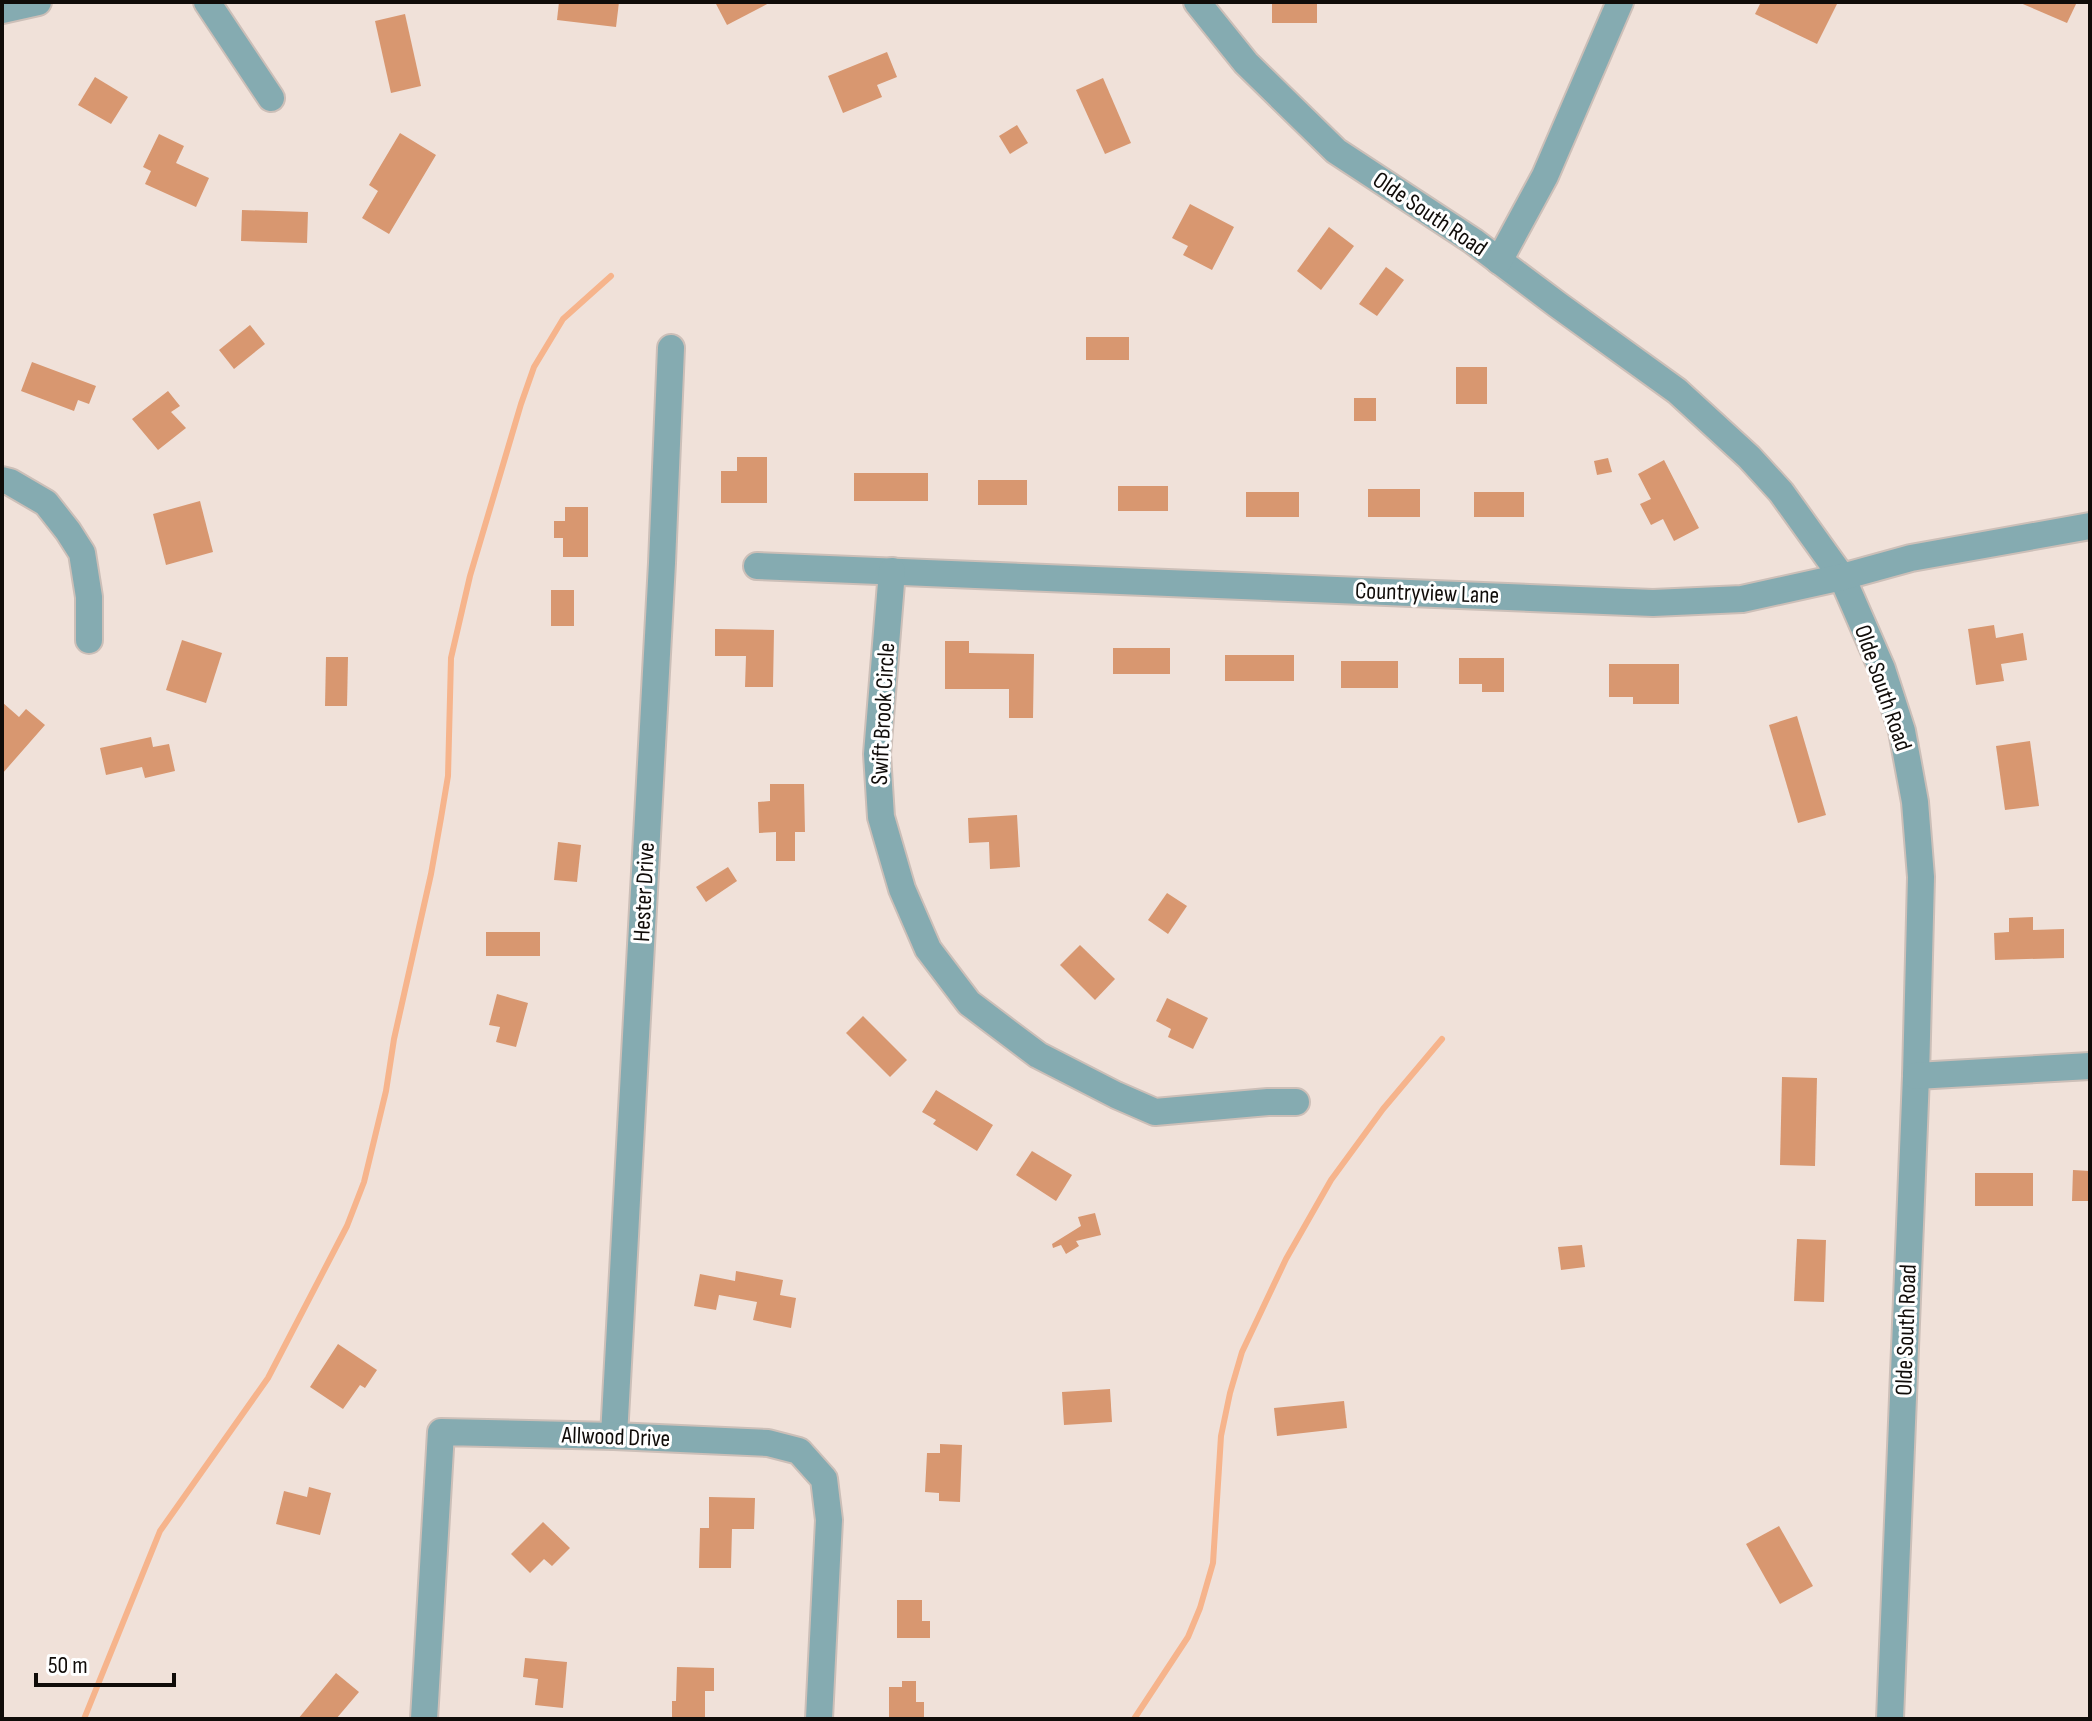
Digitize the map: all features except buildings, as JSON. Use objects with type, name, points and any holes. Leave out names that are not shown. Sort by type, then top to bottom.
[{"type":"street","points":[[2,10],[38,2]]},
{"type":"street","points":[[207,2],[271,98]]},
{"type":"street","name":"Olde South Road","points":[[1197,2],[1246,63],[1336,151],[1473,241],[1677,391],[1749,457],[1781,492],[1842,577],[1882,669],[1902,731],[1915,802],[1921,877],[1890,1719]]},
{"type":"street","points":[[1499,261],[1545,176],[1620,2]]},
{"type":"street","name":"Hester Drive","points":[[614,1436],[671,348]]},
{"type":"street","points":[[2,480],[46,503],[82,553],[89,597],[89,640]]},
{"type":"street","name":"Countryview Lane","points":[[757,566],[1653,603],[1742,599],[1911,558],[2090,526]]},
{"type":"street","name":"Swift Brook Circle","points":[[892,571],[877,754],[881,817],[902,889],[928,949],[969,1003],[1038,1055],[1155,1112],[1296,1102]]},
{"type":"street","points":[[1916,1076],[2090,1066]]},
{"type":"street","name":"Allwood Drive","points":[[424,1719],[441,1432],[768,1443],[799,1451],[824,1479],[829,1520],[819,1719]]},
{"type":"waterway","points":[[84,1719],[160,1531],[268,1378],[347,1226],[364,1182],[386,1091],[394,1039],[441,818],[448,776],[451,658],[470,576],[534,367],[563,319],[611,276]]},
{"type":"waterway","points":[[1134,1719],[1188,1637],[1200,1608],[1213,1563],[1221,1436],[1242,1352],[1286,1259],[1331,1180],[1383,1109],[1442,1039]]}]
